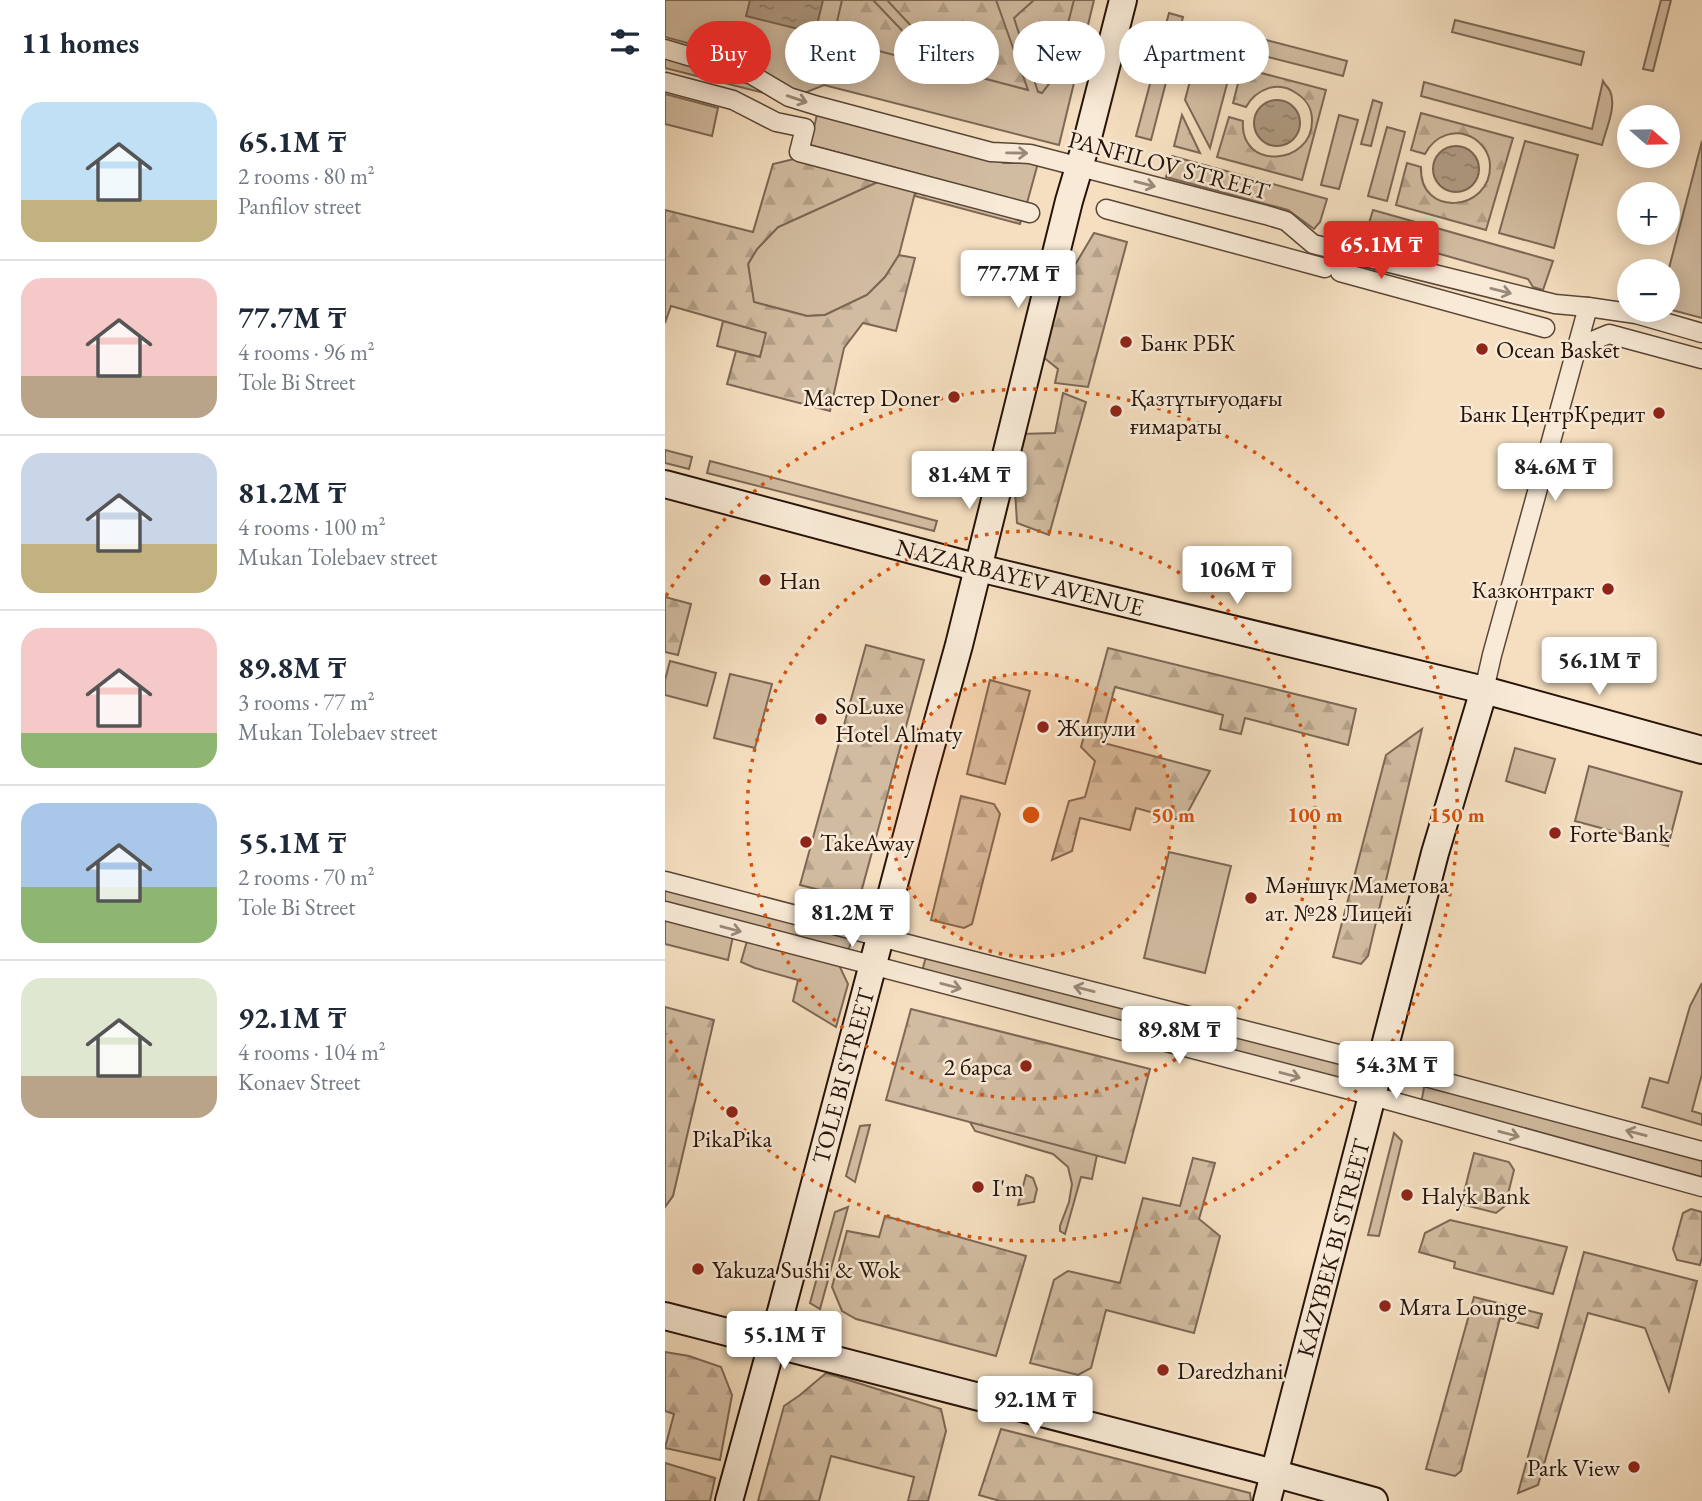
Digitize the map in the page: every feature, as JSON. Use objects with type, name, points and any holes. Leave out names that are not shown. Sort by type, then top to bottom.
[{"type":"main road","name":"TOLE BI STREET","points":[[729,1501],[960,645],[1003,465],[1123,0]]},
{"type":"main road","name":"NAZARBAYEV AVENUE","points":[[665,484],[979,568],[1484,690],[1702,750]]},
{"type":"main road","name":"KAZYBEK BI STREET","points":[[1267,1501],[1435,853],[1484,690]]},
{"type":"main road","points":[[665,1316],[1374,1501]]},
{"type":"street","name":"PANFILOV STREET","points":[[665,49],[752,75],[789,97],[818,106],[991,152],[1026,153],[1286,221],[1313,244],[1555,304],[1636,314],[1702,333]]},
{"type":"street","points":[[665,82],[733,100],[776,122],[804,128],[799,152],[1030,213]]},
{"type":"street","points":[[1106,209],[1545,328]]},
{"type":"street","name":"KAZYBEK BI STREET","points":[[1484,690],[1588,307]]},
{"type":"street","points":[[1592,341],[1609,334],[1702,359]]},
{"type":"street","points":[[665,881],[1702,1150]]},
{"type":"street","points":[[665,912],[1373,1096],[1702,1186]]},
{"type":"green space","points":[[665,0],[1094,0],[1089,21],[1013,21],[1013,84],[1074,84],[1059,145],[824,85],[802,94],[784,90],[771,79],[771,21],[686,21],[686,43],[665,37]]},
{"type":"green space","points":[[842,0],[873,0],[894,22],[894,55],[880,51],[880,21],[837,21]]},
{"type":"green space","points":[[887,0],[996,0],[1013,48],[1013,84],[1026,84],[1028,90],[999,82],[999,21],[906,21]]},
{"type":"green space","points":[[1034,0],[1074,0],[1069,21],[1015,21],[1014,18]]},
{"type":"green space","points":[[1661,0],[1671,0],[1653,71],[1643,69]]},
{"type":"green space","points":[[1169,13],[1183,17],[1182,21],[1167,21]]},
{"type":"green space","points":[[1455,20],[1584,52],[1581,65],[1452,32]]},
{"type":"green space","points":[[1269,41],[1347,61],[1343,76],[1269,57]]},
{"type":"green space","points":[[665,58],[686,63],[686,73],[665,68]]},
{"type":"green space","points":[[1269,75],[1326,90],[1302,180],[1217,157],[1229,117],[1243,121],[1245,137],[1252,148],[1263,155],[1290,154],[1301,147],[1309,135],[1312,120],[1310,108],[1303,98],[1289,89],[1275,87],[1255,95],[1246,107],[1233,103],[1238,84],[1269,84]]},
{"type":"green space","points":[[1603,81],[1610,91],[1612,104],[1602,145],[1421,96],[1424,82],[1592,129]]},
{"type":"green space","points":[[728,84],[759,84],[768,94]]},
{"type":"green space","points":[[1035,84],[1049,84],[1042,93],[1038,92]]},
{"type":"green space","points":[[1150,84],[1166,84],[1151,140],[1136,136]]},
{"type":"green space","points":[[1189,84],[1227,84],[1210,148],[1185,100]]},
{"type":"green space","points":[[665,94],[718,108],[712,136],[665,124]]},
{"type":"green space","points":[[1373,100],[1382,103],[1371,146],[1361,144]]},
{"type":"green space","points":[[818,110],[1004,163],[1038,163],[1027,203],[810,145]]},
{"type":"green space","points":[[1421,113],[1513,138],[1486,230],[1396,205],[1407,163],[1421,167],[1423,184],[1431,195],[1442,201],[1455,203],[1468,200],[1479,192],[1487,181],[1490,166],[1488,154],[1468,135],[1453,133],[1440,138],[1425,154],[1411,150]]},
{"type":"green space","points":[[1182,115],[1200,153],[1174,146]]},
{"type":"green space","points":[[1339,115],[1358,120],[1339,189],[1321,185]]},
{"type":"green space","points":[[1387,127],[1405,132],[1387,201],[1368,196]]},
{"type":"green space","points":[[1525,141],[1578,155],[1554,248],[1499,233]]},
{"type":"green space","points":[[1702,141],[1702,318],[1680,312],[1680,259],[1671,259],[1675,245],[1680,245],[1680,226]]},
{"type":"green space","points":[[1172,156],[1327,199],[1320,222],[1314,229],[1288,210],[1166,177]]},
{"type":"green space","points":[[798,158],[882,180],[778,227],[757,249],[748,264],[754,302],[807,316],[825,315],[867,295],[885,277],[899,255],[915,258],[896,331],[863,323],[844,348],[830,411],[727,384],[736,351],[760,357],[766,333],[671,306],[665,323],[665,210],[753,232],[773,164]]},
{"type":"green space","points":[[882,180],[916,189],[899,255],[885,277],[867,295],[825,315],[807,316],[753,302],[748,264],[757,249],[778,227]]},
{"type":"green space","points":[[916,189],[1022,216],[1020,224],[915,196]]},
{"type":"green space","points":[[1373,210],[1553,261],[1543,290],[1533,287],[1528,279],[1366,233]]},
{"type":"green space","points":[[1094,233],[1127,242],[1088,387],[1055,383],[1058,369],[1043,357],[1065,274],[1072,270]]},
{"type":"green space","points":[[723,321],[767,333],[760,357],[717,346]]},
{"type":"green space","points":[[1063,393],[1086,402],[1049,535],[1017,523],[1015,490],[1007,476],[1020,434],[1055,433]]},
{"type":"green space","points":[[665,450],[692,457],[689,469],[665,463]]},
{"type":"green space","points":[[710,461],[937,521],[934,531],[707,473]]},
{"type":"green space","points":[[665,597],[691,604],[678,655],[665,652]]},
{"type":"green space","points":[[866,645],[924,660],[859,900],[800,885]]},
{"type":"green space","points":[[1108,648],[1356,709],[1348,745],[1245,718],[1241,734],[1220,729],[1223,715],[1115,687],[1100,742],[1210,771],[1183,821],[1136,808],[1130,830],[1080,818],[1072,851],[1052,860],[1069,801],[1085,797],[1095,761],[1081,747]]},
{"type":"green space","points":[[670,661],[716,673],[707,706],[665,695],[665,680]]},
{"type":"green space","points":[[730,674],[772,684],[755,748],[714,738]]},
{"type":"green space","points":[[990,680],[1030,691],[1005,784],[967,774]]},
{"type":"green space","points":[[1422,729],[1368,956],[1361,964],[1333,957],[1386,755]]},
{"type":"green space","points":[[1515,748],[1555,759],[1545,793],[1506,781]]},
{"type":"green space","points":[[1589,766],[1682,792],[1668,846],[1575,821]]},
{"type":"green space","points":[[961,796],[994,804],[1000,814],[972,924],[964,928],[931,920]]},
{"type":"green space","points":[[1169,852],[1231,866],[1205,973],[1144,958]]},
{"type":"green space","points":[[665,881],[854,931],[846,959],[838,963],[848,984],[836,1027],[793,1001],[798,980],[741,962],[749,934],[665,912]]},
{"type":"green space","points":[[665,919],[733,936],[728,960],[665,944]]},
{"type":"green space","points":[[928,950],[1349,1057],[1341,1088],[920,978]]},
{"type":"green space","points":[[1702,983],[1702,1074],[1692,1111],[1702,1114],[1702,1125],[1642,1107],[1650,1078],[1668,1083],[1690,1006]]},
{"type":"green space","points":[[665,1007],[714,1020],[673,1196],[665,1207]]},
{"type":"green space","points":[[911,1009],[1150,1069],[1125,1163],[886,1100]]},
{"type":"green space","points":[[1426,1077],[1702,1151],[1702,1187],[1420,1109]]},
{"type":"green space","points":[[970,1122],[1097,1155],[1092,1179],[1081,1177],[1065,1234],[1060,1231],[1060,1226],[1072,1184],[1068,1167],[1053,1154],[975,1131]]},
{"type":"green space","points":[[870,1125],[855,1182],[846,1176],[860,1126]]},
{"type":"green space","points":[[1394,1133],[1402,1141],[1379,1236],[1368,1235]]},
{"type":"green space","points":[[1474,1153],[1509,1162],[1514,1170],[1505,1206],[1496,1213],[1461,1204]]},
{"type":"green space","points":[[1193,1158],[1215,1163],[1199,1219],[1220,1236],[1194,1333],[1106,1310],[1091,1368],[1078,1375],[1030,1363],[1054,1280],[1068,1271],[1120,1283],[1143,1198],[1180,1206]]},
{"type":"green space","points":[[1026,1175],[1033,1178],[1037,1189],[1034,1202],[1018,1205]]},
{"type":"green space","points":[[848,1207],[820,1309],[810,1303],[835,1212]]},
{"type":"green space","points":[[1691,1209],[1702,1212],[1700,1265],[1677,1260],[1673,1249],[1683,1213]]},
{"type":"green space","points":[[885,1216],[1026,1256],[996,1356],[856,1319],[842,1311],[832,1287],[847,1231],[879,1237]]},
{"type":"green space","points":[[1450,1220],[1567,1247],[1553,1294],[1454,1268],[1455,1262],[1419,1252],[1425,1233]]},
{"type":"green space","points":[[1584,1252],[1697,1281],[1669,1391],[1645,1328],[1588,1313],[1538,1485],[1518,1493]]},
{"type":"green space","points":[[1474,1297],[1542,1314],[1538,1328],[1500,1318],[1461,1471],[1455,1476],[1426,1469]]},
{"type":"green space","points":[[665,1352],[689,1356],[721,1367],[732,1395],[720,1460],[665,1448],[674,1414],[665,1411]]},
{"type":"green space","points":[[826,1373],[941,1409],[946,1431],[928,1501],[908,1501],[914,1477],[831,1456],[819,1501],[758,1501],[784,1406]]},
{"type":"green space","points":[[1001,1429],[1250,1493],[1251,1501],[1000,1501],[979,1495]]},
{"type":"green space","points":[[665,1463],[715,1478],[710,1501],[665,1501]]},
{"type":"water","points":[[750,0],[823,0],[818,21],[785,21],[785,26],[746,16]]},
{"type":"water","points":[[1277,100],[1293,107],[1300,123],[1293,139],[1277,146],[1261,139],[1254,123],[1261,107]]},
{"type":"water","points":[[1456,146],[1472,153],[1479,169],[1472,185],[1456,192],[1440,185],[1433,169],[1440,153]]},
{"type":"place","name":"Банк РБК","points":[[1126,342]]},
{"type":"place","name":"Ocean Basket","points":[[1482,349]]},
{"type":"place","name":"Мастер Doner","points":[[954,397]]},
{"type":"place","name":"Қазтұтығуодағы ғимараты","points":[[1116,411]]},
{"type":"place","name":"Банк ЦентрКредит","points":[[1659,413]]},
{"type":"place","name":"Han","points":[[765,580]]},
{"type":"place","name":"Казконтракт","points":[[1608,589]]},
{"type":"place","name":"SoLuxe Hotel Almaty","points":[[821,719]]},
{"type":"place","name":"Жигули","points":[[1043,727]]},
{"type":"place","name":"Forte Bank","points":[[1555,833]]},
{"type":"place","name":"TakeAway","points":[[806,842]]},
{"type":"place","name":"Мәншүк Маметова ат. №28 Лицейі","points":[[1251,898]]},
{"type":"place","name":"2 барса","points":[[1026,1066]]},
{"type":"place","name":"PikaPika","points":[[732,1112]]},
{"type":"place","name":"I'm","points":[[978,1187]]},
{"type":"place","name":"Halyk Bank","points":[[1407,1195]]},
{"type":"place","name":"Yakuza Sushi & Wok","points":[[698,1269]]},
{"type":"place","name":"Мята Lounge","points":[[1385,1306]]},
{"type":"place","name":"Daredzhani","points":[[1163,1370]]},
{"type":"place","name":"Park View","points":[[1634,1467]]}]
